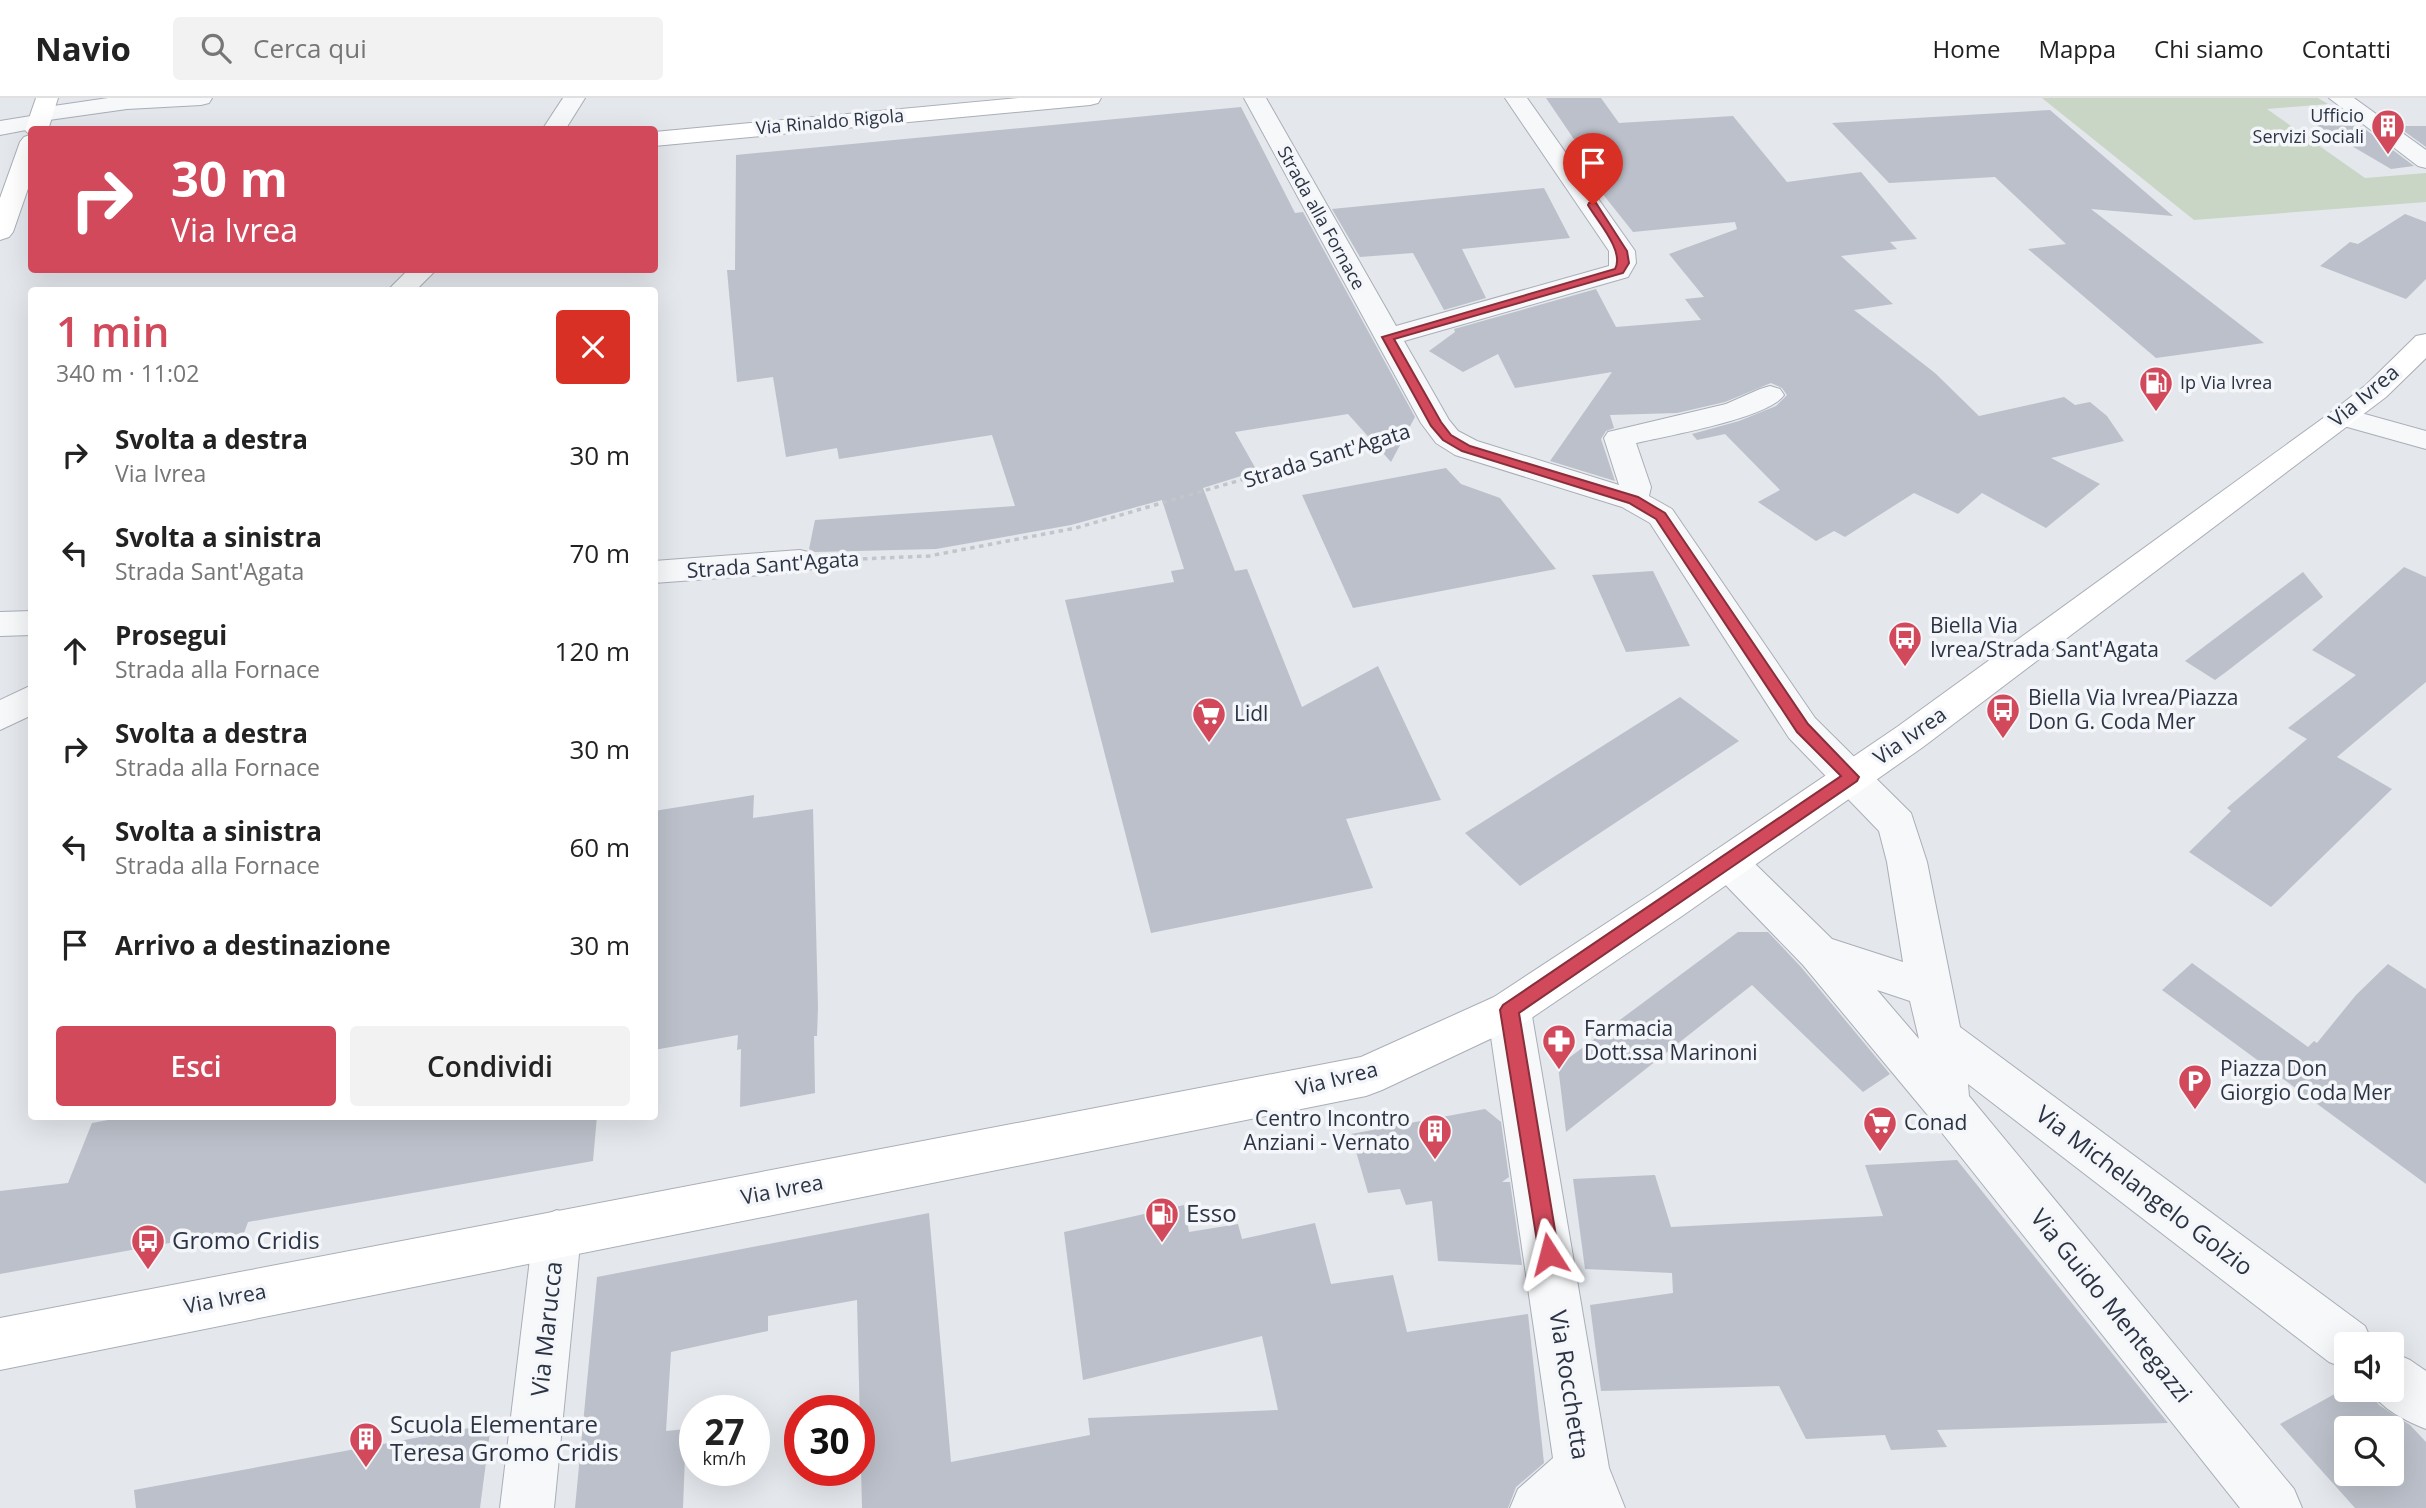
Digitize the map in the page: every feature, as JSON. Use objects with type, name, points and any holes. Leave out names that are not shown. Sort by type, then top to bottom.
[{"type":"main road","name":"Via Rinaldo Rigola","points":[[658,139],[1090,98]]},
{"type":"main road","points":[[0,232],[14,201],[28,156]]},
{"type":"main road","name":"Via Ivrea","points":[[0,1344],[1366,1076],[1509,1010],[1910,737],[2343,417],[2376,391],[2426,342]]},
{"type":"street","points":[[0,128],[127,102],[201,98]]},
{"type":"street","points":[[556,126],[574,98]]},
{"type":"street","name":"Strada alla Fornace","points":[[1255,98],[1436,423]]},
{"type":"street","points":[[1387,337],[1619,271],[1623,263],[1622,251],[1593,205],[1516,98]]},
{"type":"street","points":[[2340,98],[2426,161]]},
{"type":"street","points":[[404,287],[420,273]]},
{"type":"street","points":[[1633,500],[1634,487],[1619,438],[1736,410],[1770,395]]},
{"type":"street","points":[[2343,417],[2426,440]]},
{"type":"street","name":"Strada Sant'Agata","points":[[1436,423],[1447,438],[1466,449],[1633,500],[1661,516],[1802,728],[1852,777]]},
{"type":"street","name":"Strada Sant'Agata","points":[[658,572],[800,561]]},
{"type":"street","points":[[0,624],[28,623]]},
{"type":"street","points":[[0,717],[28,700]]},
{"type":"street","points":[[1852,777],[1897,824],[1907,862],[1929,989],[1941,1038],[1947,1104]]},
{"type":"street","name":"Via Guido Mentegazzi","points":[[1728,862],[1818,952],[1947,1104],[2275,1508]]},
{"type":"street","name":"Via Guido Mentegazzi","points":[[1818,952],[1929,989]]},
{"type":"street","name":"Via Rocchetta","points":[[1509,1010],[1590,1489]]},
{"type":"street","name":"Via Michelangelo Golzio","points":[[1941,1038],[2334,1334]]},
{"type":"street","name":"Via Marucca","points":[[527,1508],[557,1234]]},
{"type":"street","points":[[2404,1387],[2426,1403]]},
{"type":"street","points":[[1537,1508],[1590,1489]]},
{"type":"path","name":"Strada Sant'Agata","points":[[800,561],[929,556],[1076,528],[1436,423]]},
{"type":"green space","points":[[2042,98],[2318,98],[2328,104],[2267,109],[2365,178],[2426,173],[2426,202],[2194,220]]},
{"type":"building","points":[[1546,98],[1601,98],[1619,123],[1733,116],[1787,182],[1861,172],[1917,239],[1890,242],[1897,249],[1841,256],[1893,304],[1854,310],[1935,373],[1979,416],[2064,397],[2075,405],[2090,402],[2107,416],[2124,441],[2051,458],[2100,484],[2046,528],[1982,493],[1958,514],[1914,493],[1845,537],[1834,531],[1816,541],[1758,502],[1780,490],[1725,434],[1697,440],[1692,434],[1739,421],[1776,406],[1787,395],[1782,388],[1771,383],[1725,402],[1677,413],[1610,415],[1614,428],[1606,431],[1601,439],[1615,481],[1550,461],[1612,372],[1515,388],[1498,354],[1463,372],[1429,351],[1455,332],[1454,329],[1596,289],[1616,327],[1701,320],[1685,299],[1704,297],[1669,254],[1737,229],[1735,222],[1633,232],[1594,183],[1603,182]]},
{"type":"building","points":[[1241,107],[1295,213],[1303,212],[1415,417],[1391,462],[1348,414],[1235,432],[1257,471],[1203,488],[1235,571],[1247,569],[1302,707],[1378,666],[1441,800],[1346,819],[1373,888],[1151,933],[1065,600],[1174,582],[1171,571],[1184,569],[1162,500],[1071,525],[936,549],[815,552],[809,549],[815,520],[1015,506],[992,435],[839,459],[837,448],[786,457],[773,377],[737,382],[727,270],[735,270],[736,155]]},
{"type":"building","points":[[2050,110],[2173,216],[2091,209],[2264,343],[2156,358],[2028,249],[2066,244],[1995,177],[1889,183],[1832,123]]},
{"type":"building","name":"Ufficio Servizi Sociali","points":[[2316,125],[2361,126],[2414,166],[2391,169]]},
{"type":"building","points":[[2397,126],[2426,126],[2426,147]]},
{"type":"building","points":[[1544,188],[1570,238],[1462,249],[1486,298],[1444,310],[1413,253],[1360,257],[1332,209]]},
{"type":"building","points":[[2405,214],[2426,222],[2426,279],[2406,299],[2320,266],[2350,242],[2358,244]]},
{"type":"building","points":[[1446,468],[1461,484],[1500,498],[1556,569],[1353,608],[1302,495]]},
{"type":"building","points":[[2404,567],[2426,577],[2426,682],[2337,757],[2392,789],[2271,907],[2189,852],[2231,811],[2227,808],[2307,739],[2288,728],[2356,675],[2312,650]]},
{"type":"building","points":[[1653,571],[1690,646],[1626,652],[1592,575]]},
{"type":"building","points":[[2303,572],[2323,597],[2226,672],[2215,680],[2185,661]]},
{"type":"building","points":[[1680,697],[1739,741],[1520,886],[1465,833]]},
{"type":"building","points":[[754,795],[753,818],[813,809],[818,1007],[817,1036],[814,1036],[815,1093],[740,1107],[741,1049],[737,1050],[738,1035],[658,1049],[658,810]]},
{"type":"building","points":[[1738,932],[1768,932],[1801,967],[1890,1074],[1863,1092],[1752,985],[1566,1132],[1558,1066]]},
{"type":"building","points":[[2192,963],[2308,1047],[2314,1041],[2317,1043],[2356,995],[2388,964],[2426,989],[2426,1184],[2162,990]]},
{"type":"building","name":"Centro Incontro Anziani - Vernato","points":[[1485,1109],[1501,1122],[1509,1177],[1502,1182],[1510,1182],[1522,1265],[1438,1261],[1432,1201],[1406,1205],[1400,1189],[1368,1193],[1351,1134]]},
{"type":"building","points":[[108,1120],[597,1120],[593,1161],[248,1222],[244,1233],[195,1242],[197,1238],[0,1274],[0,1191],[68,1183],[92,1123]]},
{"type":"building","points":[[1957,1160],[2168,1423],[1937,1430],[1947,1447],[1891,1450],[1885,1435],[1806,1439],[1779,1386],[1601,1391],[1590,1305],[1673,1293],[1672,1273],[1585,1269],[1573,1179],[1655,1175],[1671,1227],[1883,1216],[1865,1165]]},
{"type":"building","points":[[1184,1205],[1189,1232],[1238,1224],[1242,1239],[1315,1223],[1331,1284],[1393,1275],[1407,1332],[1528,1314],[1544,1463],[1516,1487],[1508,1508],[862,1508],[861,1486],[875,1486],[875,1395],[859,1395],[857,1300],[768,1316],[768,1331],[671,1352],[666,1431],[679,1430],[679,1486],[684,1486],[683,1508],[575,1508],[597,1277],[929,1213],[951,1462],[1090,1435],[1088,1418],[1278,1410],[1262,1336],[1083,1380],[1064,1232]]},
{"type":"building","points":[[2334,1394],[2334,1402],[2377,1402],[2396,1416],[2334,1416],[2334,1484],[2280,1424]]},
{"type":"building","points":[[2404,1421],[2426,1442],[2426,1508],[2355,1508],[2335,1486],[2404,1486]]},
{"type":"building","name":"Scuola Elementare Teresa Gromo Cridis","points":[[491,1424],[480,1508],[136,1508],[134,1490]]},
{"type":"place","name":"Ufficio Servizi Sociali","points":[[2388,156]]},
{"type":"place","name":"Ip Via Ivrea","points":[[2156,413]]},
{"type":"place","name":"Biella Via Ivrea/Strada Sant'Agata","points":[[1905,668]]},
{"type":"place","name":"Biella Via Ivrea/Piazza Don G. Coda Mer","points":[[2003,740]]},
{"type":"place","name":"Lidl","points":[[1209,744]]},
{"type":"place","name":"Farmacia Dott.ssa Marinoni","points":[[1559,1071]]},
{"type":"place","name":"Piazza Don Giorgio Coda Mer","points":[[2195,1111]]},
{"type":"place","name":"Conad","points":[[1880,1153]]},
{"type":"place","name":"Centro Incontro Anziani - Vernato","points":[[1435,1161]]},
{"type":"place","name":"Esso","points":[[1162,1244]]},
{"type":"place","name":"Gromo Cridis","points":[[148,1271]]},
{"type":"place","name":"Scuola Elementare Teresa Gromo Cridis","points":[[366,1469]]},
{"type":"route","points":[[1549,1254],[1509,1010],[1852,777],[1802,728],[1661,516],[1633,500],[1466,449],[1447,438],[1387,337],[1619,271],[1623,263],[1622,251],[1593,205]]}]
